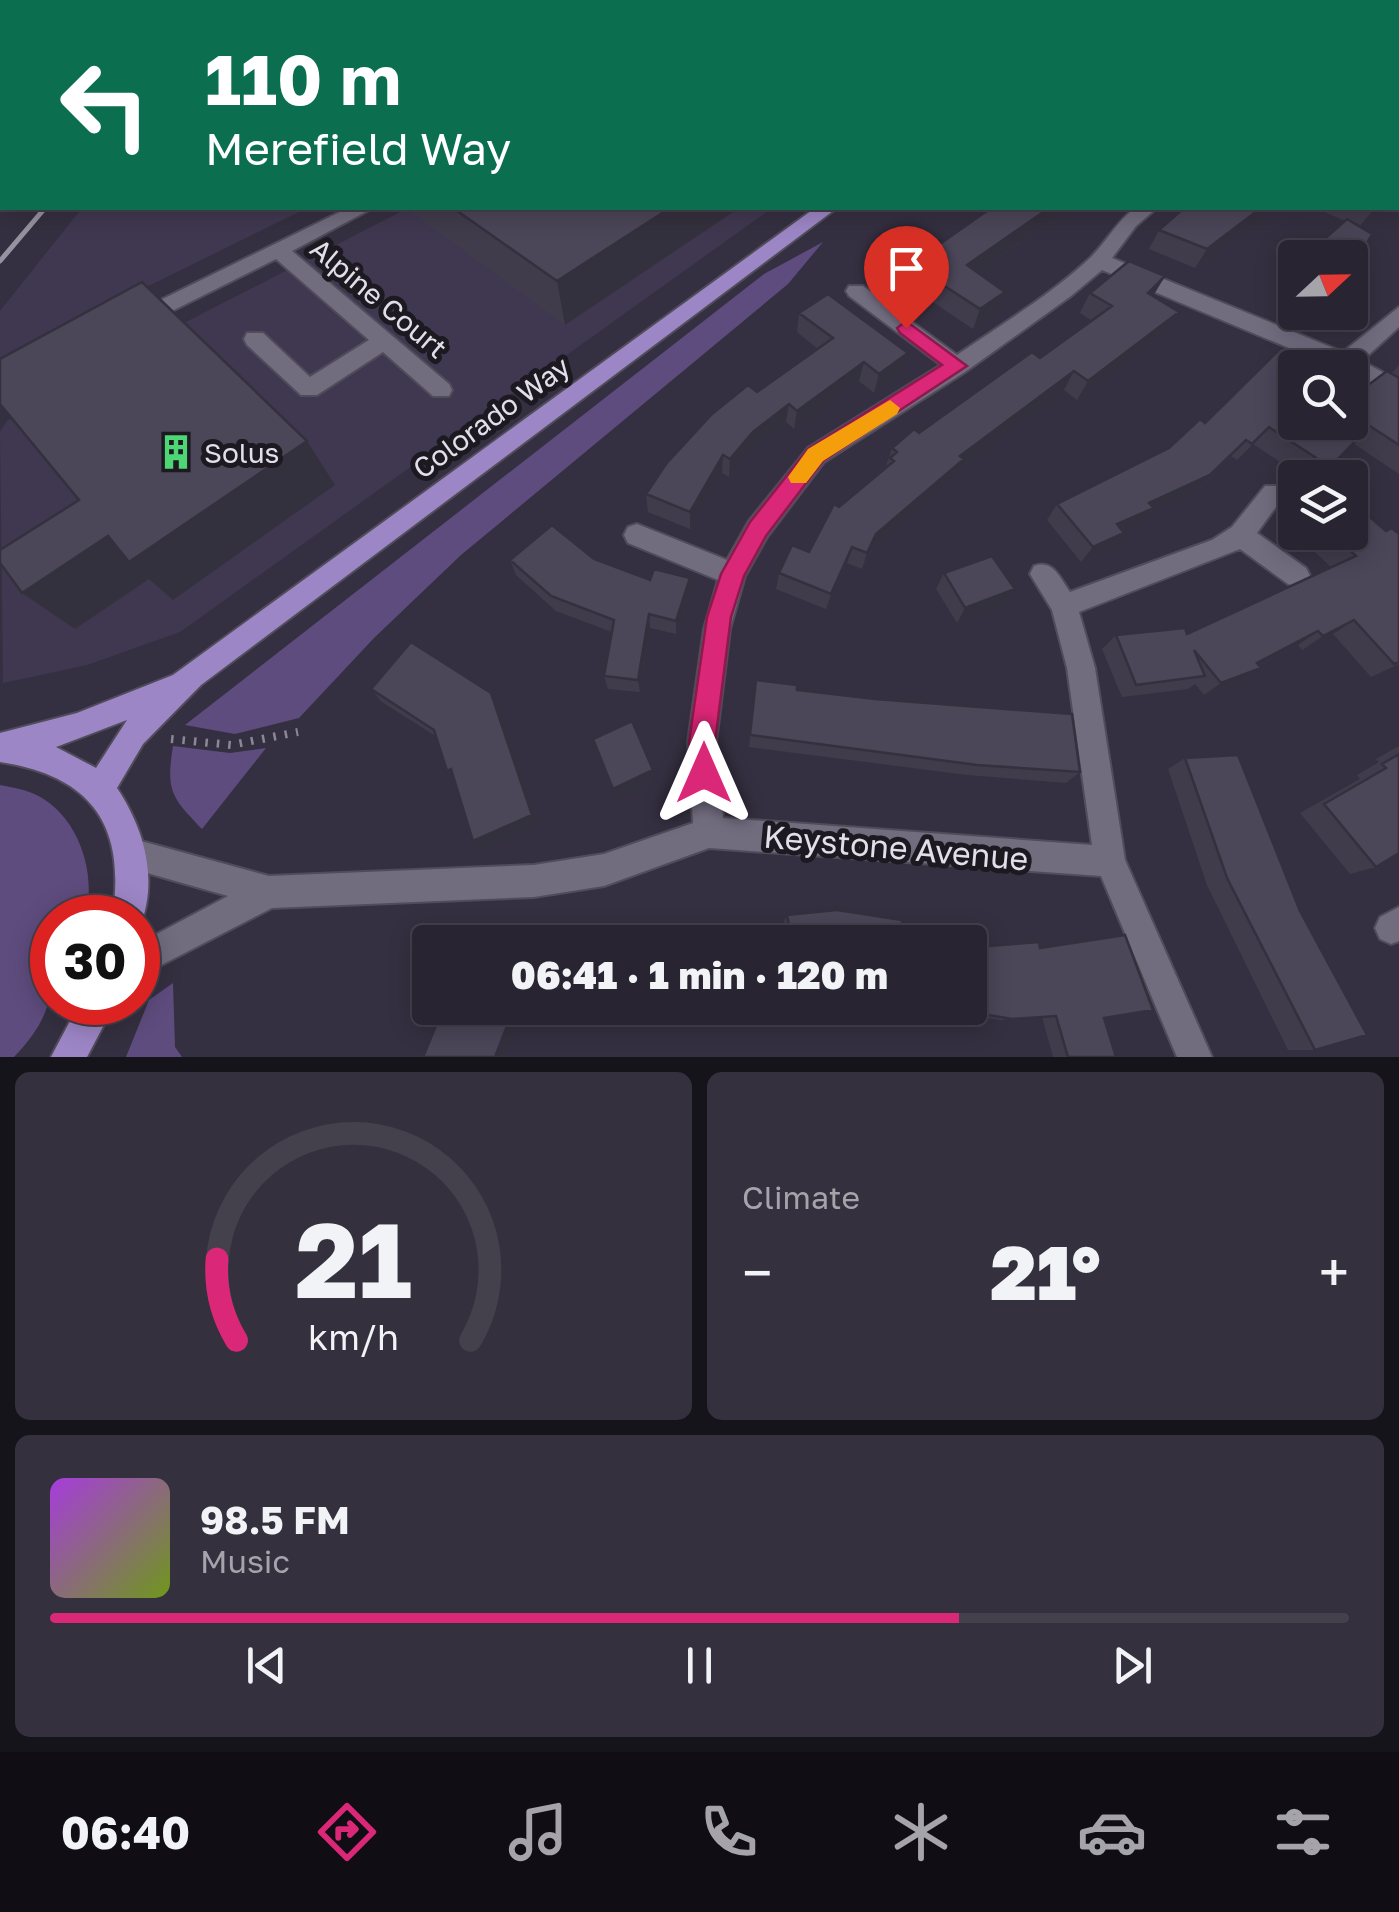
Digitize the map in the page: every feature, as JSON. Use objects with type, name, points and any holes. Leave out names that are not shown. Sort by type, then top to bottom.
[{"type":"main road","name":"Colorado Way","points":[[100,791],[133,734],[191,676],[824,210]]},
{"type":"main road","name":"Colorado Way","points":[[0,747],[79,727],[127,709],[191,676]]},
{"type":"main road","points":[[0,747],[25,749],[77,768],[114,806],[130,854],[129,895]]},
{"type":"main road","points":[[68,1057],[87,1025]]},
{"type":"street","points":[[110,334],[278,252],[351,210]]},
{"type":"street","points":[[710,833],[702,742],[719,617],[733,574],[758,529],[816,455],[957,366],[1064,291],[1145,210]]},
{"type":"street","name":"Alpine Court","points":[[278,252],[441,390]]},
{"type":"street","points":[[1099,260],[1252,317],[1325,350]]},
{"type":"street","points":[[856,291],[957,366]]},
{"type":"street","points":[[1359,350],[1399,315]]},
{"type":"street","points":[[255,338],[309,389],[384,340]]},
{"type":"street","points":[[1368,373],[1399,392]]},
{"type":"street","points":[[1064,606],[1221,548],[1241,535],[1274,492]]},
{"type":"street","points":[[637,535],[733,574]]},
{"type":"street","points":[[1241,535],[1297,576]]},
{"type":"street","points":[[1043,574],[1064,606],[1081,668],[1110,861],[1195,1057]]},
{"type":"street","name":"Keystone Avenue","points":[[130,854],[269,892],[534,882],[604,870],[710,833],[878,842],[1018,858],[1110,861]]},
{"type":"street","name":"Keystone Avenue","points":[[160,949],[269,892]]},
{"type":"street","points":[[87,1057],[93,1025]]},
{"type":"path","points":[[133,734],[231,745],[298,732]]},
{"type":"shaded area","points":[[80,210],[303,210],[0,359],[0,311]]},
{"type":"shaded area","points":[[404,210],[769,210],[180,632],[87,665],[3,683],[0,432],[7,421],[85,374]]},
{"type":"shaded area","points":[[823,242],[788,284],[461,555],[374,638],[299,718],[235,734],[185,725],[764,274]]},
{"type":"shaded area","points":[[173,746],[230,753],[266,748],[202,829],[173,792]]},
{"type":"shaded area","points":[[0,785],[32,793],[61,814],[80,845],[89,882],[88,895],[30,895],[30,1025],[39,1025],[14,1057],[0,1057]]},
{"type":"shaded area","points":[[173,983],[175,1047],[182,1057],[126,1057],[139,1025],[160,1025],[160,992]]},
{"type":"building","points":[[456,210],[667,210],[557,281]]},
{"type":"building","points":[[988,210],[1046,210],[967,265],[1005,292],[980,309],[883,246],[911,228],[937,246]]},
{"type":"building","points":[[1182,210],[1258,210],[1207,249],[1159,230]]},
{"type":"building","points":[[1347,219],[1372,234],[1368,241],[1323,240]]},
{"type":"building","points":[[1129,261],[1165,276],[1148,293],[1179,312],[1088,381],[1074,371],[960,456],[964,459],[876,534],[867,553],[852,547],[831,594],[779,573],[792,545],[809,552],[834,504],[839,507],[894,461],[890,458],[897,452],[892,448],[914,429],[919,433],[1032,352],[1040,358],[1112,306],[1090,293]]},
{"type":"building","name":"Solus","points":[[142,282],[307,441],[129,562],[108,536],[22,593],[0,563],[0,550],[79,500],[0,404],[0,359]]},
{"type":"building","points":[[828,294],[908,353],[879,374],[864,362],[797,411],[789,404],[753,432],[730,459],[723,455],[690,512],[646,494],[666,464],[712,414],[748,385],[757,392],[833,338],[799,313]]},
{"type":"building","points":[[1278,351],[1278,433],[1269,427],[1252,444],[1246,440],[1210,475],[1149,503],[1154,508],[1117,524],[1124,533],[1093,547],[1057,504],[1169,448],[1200,419],[1205,423]]},
{"type":"building","points":[[1387,371],[1399,378],[1399,445],[1370,426],[1368,385]]},
{"type":"building","points":[[1289,440],[1356,440],[1337,460],[1319,460]]},
{"type":"building","points":[[1368,516],[1386,531],[1392,528],[1399,534],[1399,662],[1394,664],[1354,620],[1323,636],[1318,631],[1257,663],[1261,668],[1221,683],[1194,650],[1205,676],[1136,685],[1116,635],[1185,628],[1187,634],[1356,556],[1350,550],[1368,550]]},
{"type":"building","points":[[552,525],[594,559],[650,580],[654,569],[690,578],[676,621],[649,614],[638,680],[604,676],[614,620],[551,596],[510,560]]},
{"type":"building","points":[[992,556],[1015,589],[965,608],[944,573]]},
{"type":"building","points":[[411,642],[491,693],[532,815],[473,841],[451,769],[447,771],[434,730],[371,689]]},
{"type":"building","points":[[756,680],[797,685],[797,690],[875,699],[1072,714],[1080,772],[977,765],[750,735]]},
{"type":"building","points":[[632,721],[653,770],[613,789],[593,739]]},
{"type":"building","points":[[1399,754],[1399,853],[1376,867],[1324,804],[1386,768],[1382,764]]},
{"type":"building","points":[[1238,755],[1300,911],[1367,1035],[1315,1050],[1227,878],[1185,758]]},
{"type":"building","points":[[837,910],[902,920],[902,925],[789,925],[787,915]]},
{"type":"building","points":[[1125,935],[1153,1010],[1104,1018],[1116,1057],[1068,1057],[1056,1016],[1012,1019],[987,1015],[987,946],[1039,942],[1040,948]]},
{"type":"building","points":[[436,1025],[507,1025],[495,1057],[423,1057]]},
{"type":"railway","points":[[0,261],[43,210]]},
{"type":"slow traffic","points":[[799,477],[816,455],[890,408]]},
{"type":"place","name":"Solus","points":[[176,452]]},
{"type":"route","points":[[704,773],[702,742],[719,617],[733,574],[758,529],[816,455],[957,366],[906,328]]}]
